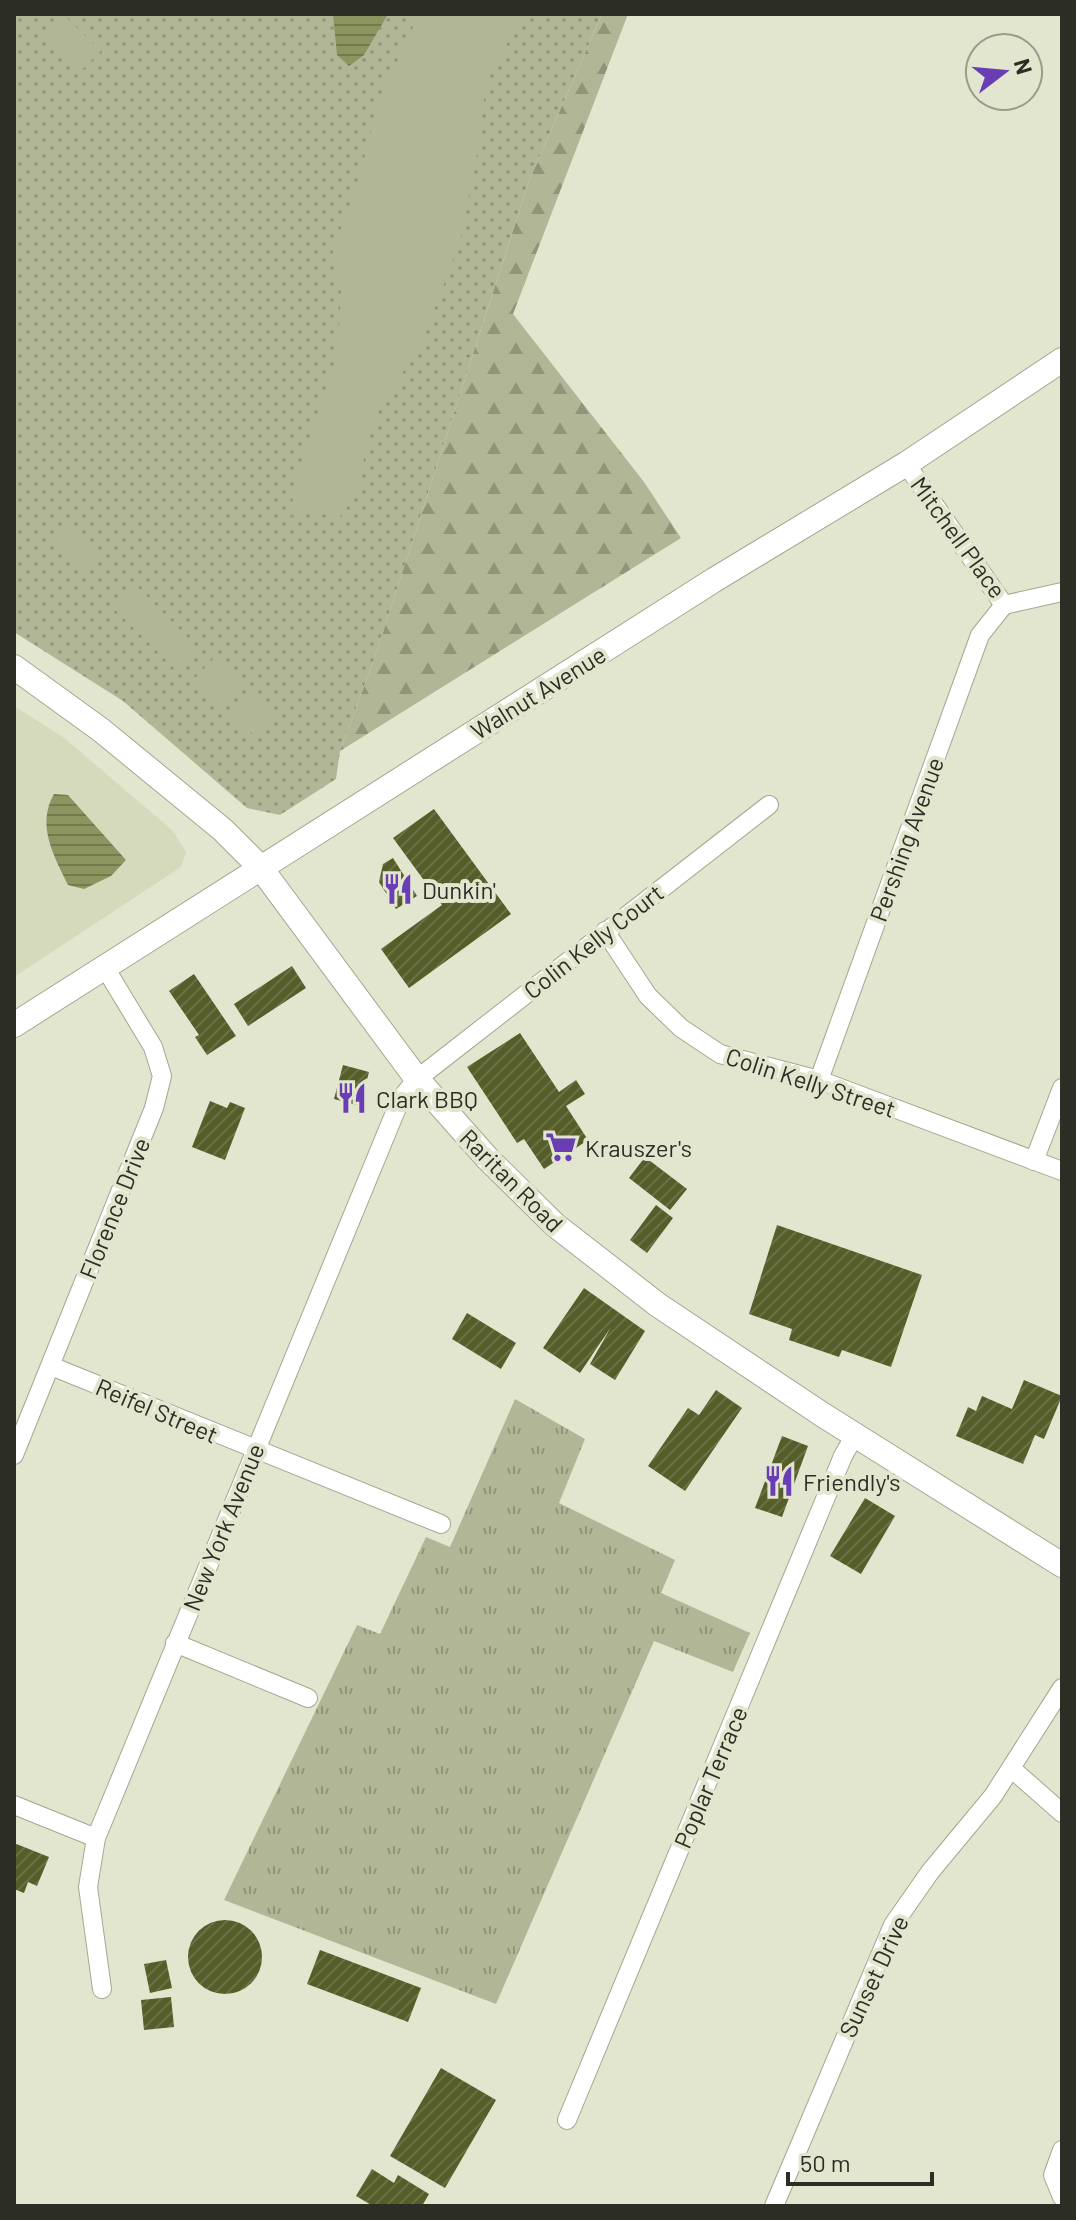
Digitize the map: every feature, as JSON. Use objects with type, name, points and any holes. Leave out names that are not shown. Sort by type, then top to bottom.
[{"type":"main road","name":"Walnut Avenue","points":[[14,1025],[714,580],[906,464],[1062,360]]},
{"type":"main road","name":"Raritan Road","points":[[14,667],[101,730],[223,830],[260,867],[417,1079],[522,1194],[587,1252],[658,1305],[855,1435],[1062,1565]]},
{"type":"street","name":"Mitchell Place","points":[[906,464],[1004,605],[1062,592]]},
{"type":"street","name":"Pershing Avenue","points":[[819,1080],[980,635],[1004,605]]},
{"type":"street","name":"Colin Kelly Court","points":[[417,1079],[769,805]]},
{"type":"street","name":"Colin Kelly Street","points":[[605,931],[648,996],[681,1028],[720,1054],[819,1080],[1062,1171]]},
{"type":"street","name":"Florence Drive","points":[[14,1455],[154,1108],[162,1076],[153,1047],[104,966]]},
{"type":"street","name":"New York Avenue","points":[[102,1989],[88,1887],[96,1838],[395,1110],[417,1079]]},
{"type":"street","points":[[1034,1161],[1062,1088]]},
{"type":"street","name":"Reifel Street","points":[[51,1366],[441,1524]]},
{"type":"street","name":"Poplar Terrace","points":[[567,2120],[843,1456],[855,1435]]},
{"type":"street","points":[[175,1643],[308,1698]]},
{"type":"street","name":"Sunset Drive","points":[[774,2206],[893,1925],[930,1872],[1012,1769],[1062,1688]]},
{"type":"street","points":[[1012,1769],[1062,1813]]},
{"type":"street","points":[[14,1805],[96,1838]]},
{"type":"street","points":[[1062,2150],[1053,2175],[1062,2197]]},
{"type":"shaded area","points":[[333,14],[388,14],[364,55],[349,66],[337,55]]},
{"type":"shaded area","points":[[14,706],[63,737],[173,831],[186,852],[181,867],[14,977]]},
{"type":"shaded area","points":[[54,794],[68,795],[126,860],[111,876],[84,889],[68,885],[53,852],[47,829],[49,806]]},
{"type":"green space","points":[[14,14],[602,14],[529,181],[375,657],[340,751],[336,779],[280,815],[247,808],[123,701],[14,632]]},
{"type":"green space","points":[[63,14],[101,51],[83,69],[45,31]]},
{"type":"green space","points":[[419,14],[525,14],[487,78],[478,149],[460,242],[420,347],[381,405],[354,500],[341,514],[339,525],[318,512],[293,515],[288,522],[292,515],[293,490],[337,359],[341,293],[332,248],[353,201],[379,100]]},
{"type":"green space","points":[[602,14],[628,14],[513,314],[644,482],[681,538],[340,751],[375,657],[529,181]]},
{"type":"green space","points":[[72,523],[102,553],[85,572],[53,542]]},
{"type":"green space","points":[[136,585],[198,648],[177,671],[113,608]]},
{"type":"green space","points":[[217,655],[246,684],[221,711],[191,682]]},
{"type":"green space","points":[[250,693],[275,717],[255,736],[231,714]]},
{"type":"green space","points":[[515,1399],[585,1439],[559,1503],[675,1560],[661,1593],[750,1633],[733,1672],[654,1641],[496,2004],[224,1900],[357,1625],[380,1634],[426,1537],[450,1547]]},
{"type":"building","points":[[434,809],[511,914],[409,988],[381,949],[442,905],[393,838]]},
{"type":"building","name":"Dunkin'","points":[[393,858],[417,896],[396,909],[379,882],[383,864]]},
{"type":"building","points":[[292,966],[306,988],[248,1026],[234,1004]]},
{"type":"building","points":[[194,974],[236,1036],[207,1055],[195,1037],[199,1035],[169,991]]},
{"type":"building","points":[[520,1033],[559,1092],[576,1080],[585,1094],[566,1106],[588,1140],[544,1169],[524,1139],[517,1143],[467,1067]]},
{"type":"building","points":[[343,1065],[369,1072],[360,1106],[334,1099]]},
{"type":"building","points":[[210,1101],[227,1108],[230,1102],[245,1108],[225,1160],[192,1147]]},
{"type":"building","points":[[645,1157],[687,1189],[670,1210],[629,1178]]},
{"type":"building","points":[[656,1205],[673,1218],[647,1253],[630,1240]]},
{"type":"building","points":[[777,1225],[922,1275],[891,1367],[842,1350],[839,1357],[789,1340],[792,1329],[749,1314]]},
{"type":"building","points":[[584,1288],[645,1331],[615,1380],[590,1364],[611,1327],[580,1373],[543,1348]]},
{"type":"building","points":[[467,1313],[516,1343],[501,1369],[452,1339]]},
{"type":"building","points":[[1024,1380],[1062,1396],[1044,1439],[1035,1435],[1023,1464],[956,1436],[968,1407],[976,1411],[982,1396],[1012,1409]]},
{"type":"building","points":[[716,1390],[742,1408],[685,1491],[648,1466],[688,1408],[699,1415]]},
{"type":"building","points":[[782,1436],[808,1446],[782,1517],[755,1508]]},
{"type":"building","points":[[865,1498],[895,1516],[861,1574],[830,1556]]},
{"type":"building","points":[[14,1843],[49,1857],[37,1886],[28,1882],[24,1893],[14,1889]]},
{"type":"building","points":[[225,1920],[246,1926],[256,1936],[262,1957],[256,1978],[246,1988],[225,1994],[204,1988],[194,1978],[188,1957],[194,1936],[204,1926]]},
{"type":"building","points":[[320,1950],[421,1988],[408,2022],[307,1984]]},
{"type":"building","points":[[166,1960],[172,1988],[150,1993],[144,1964]]},
{"type":"building","points":[[171,1997],[174,2027],[144,2030],[141,2000]]},
{"type":"building","points":[[441,2068],[496,2100],[445,2188],[390,2156]]},
{"type":"building","points":[[372,2169],[394,2183],[398,2175],[429,2194],[422,2206],[373,2206],[356,2196]]},
{"type":"place","name":"Dunkin'","points":[[398,889]]},
{"type":"place","name":"Clark BBQ","points":[[352,1098]]},
{"type":"place","name":"Krauszer's","points":[[561,1147]]},
{"type":"place","name":"Friendly's","points":[[779,1481]]}]
